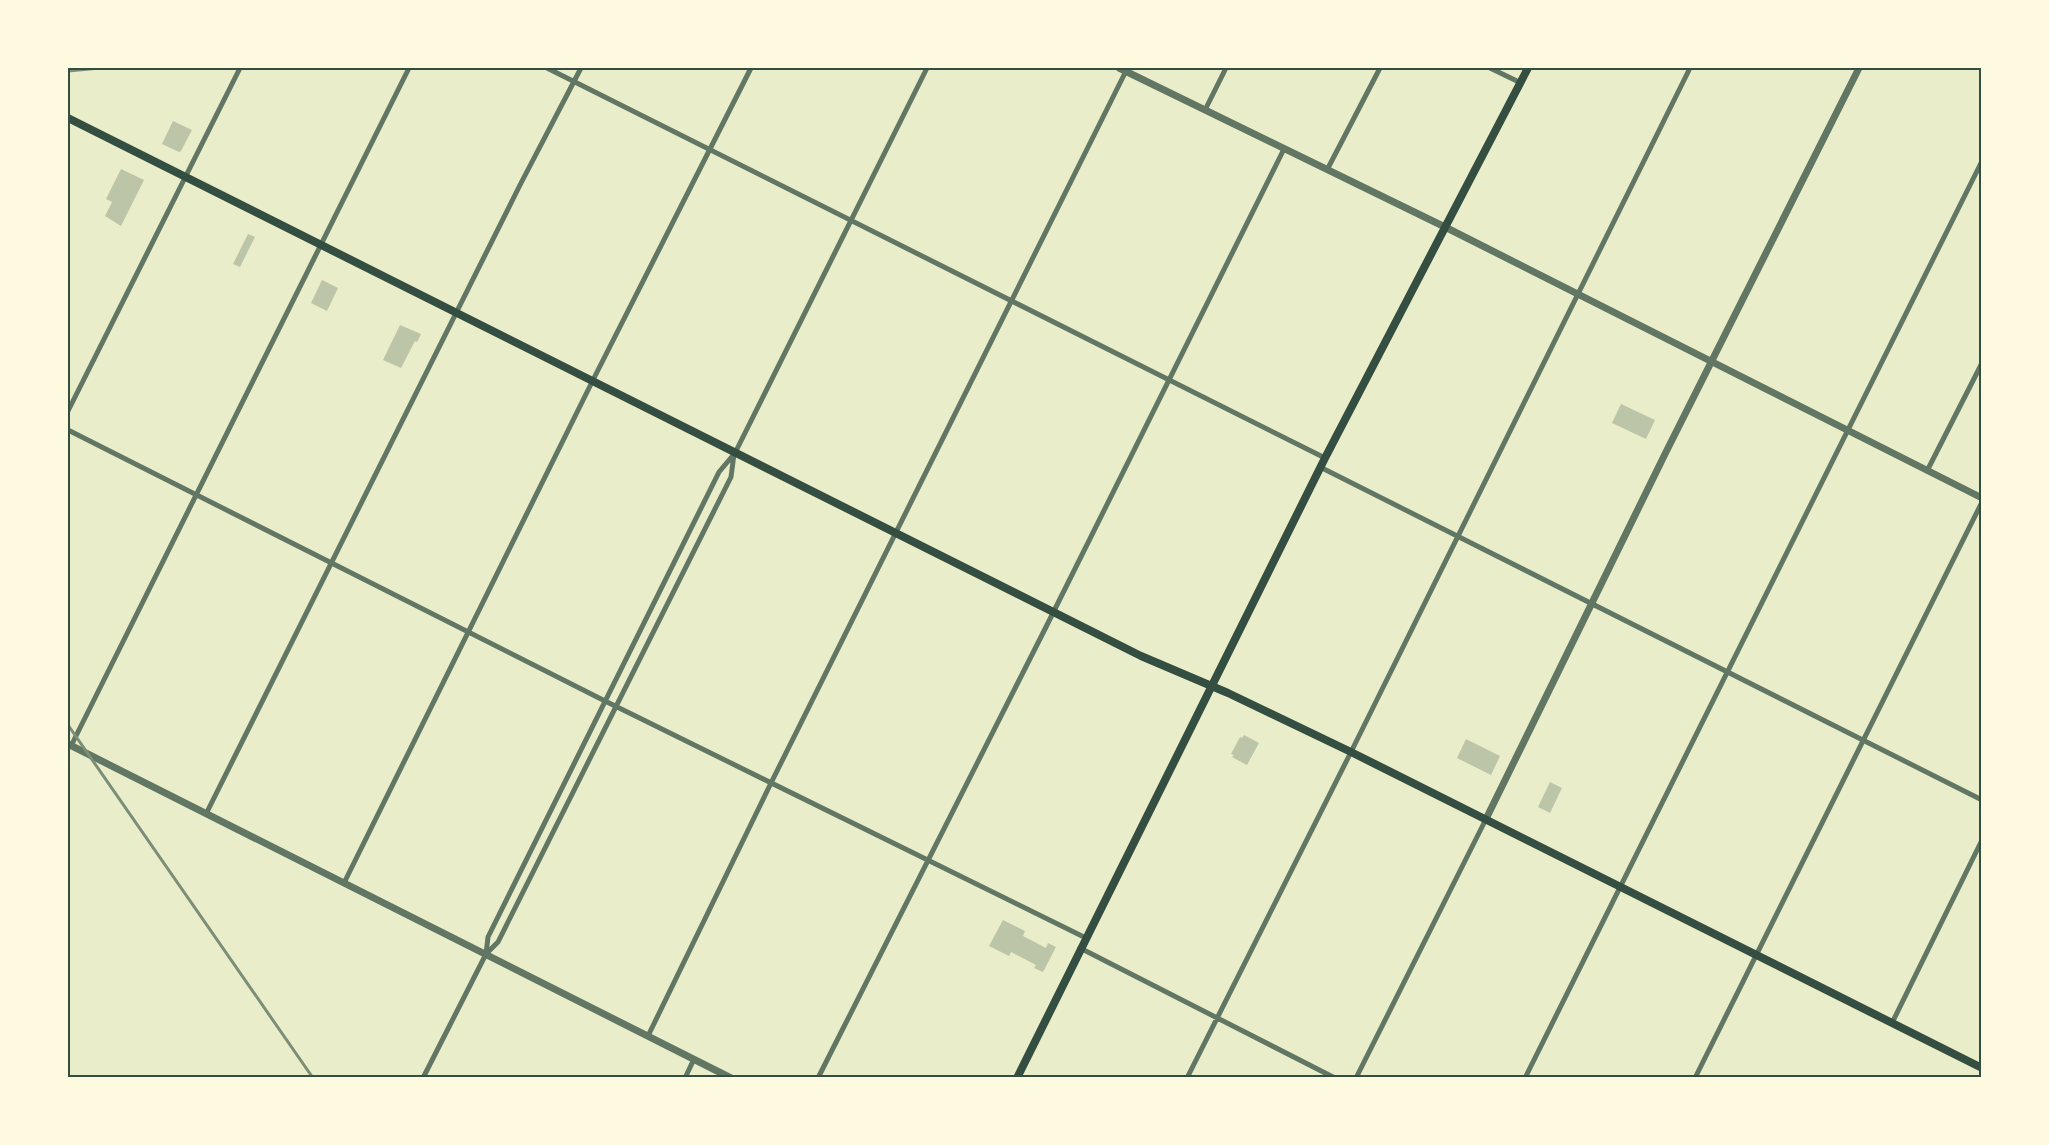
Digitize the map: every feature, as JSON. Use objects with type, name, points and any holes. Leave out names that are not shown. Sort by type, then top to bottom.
[{"type":"main road","points":[[1017,1077],[1213,687],[1320,467],[1528,68]]},
{"type":"main road","points":[[68,118],[1141,656],[1351,752],[1982,1068]]},
{"type":"street","points":[[68,411],[240,68]]},
{"type":"street","points":[[409,68],[69,745],[731,1077]]},
{"type":"street","points":[[547,68],[1325,458]]},
{"type":"street","points":[[206,814],[582,68]]},
{"type":"street","points":[[344,883],[592,382],[751,68]]},
{"type":"street","points":[[486,954],[488,937],[718,472],[735,453],[927,68]]},
{"type":"street","points":[[1119,68],[1445,227],[1982,500],[1695,1077]]},
{"type":"street","points":[[1205,110],[1226,68]]},
{"type":"street","points":[[1327,170],[1380,68]]},
{"type":"street","points":[[1490,68],[1521,83]]},
{"type":"street","points":[[1187,1077],[1690,68]]},
{"type":"street","points":[[1356,1077],[1486,819],[1710,362],[1859,68]]},
{"type":"street","points":[[648,1036],[771,783],[1126,71]]},
{"type":"street","points":[[818,1077],[1284,149]]},
{"type":"street","points":[[1525,1077],[1982,161]]},
{"type":"street","points":[[1927,471],[1982,363]]},
{"type":"street","points":[[68,430],[468,633],[1086,938]]},
{"type":"street","points":[[423,1077],[486,954],[498,942],[617,707],[731,477],[735,453]]},
{"type":"street","points":[[1320,467],[1982,800]]},
{"type":"street","points":[[1892,1023],[1982,840]]},
{"type":"street","points":[[1080,948],[1335,1077]]},
{"type":"street","points":[[685,1077],[694,1059]]},
{"type":"building","points":[[173,121],[192,130],[179,152],[162,144]]},
{"type":"building","points":[[121,169],[144,180],[121,226],[105,216],[112,202],[106,199]]},
{"type":"building","points":[[248,234],[255,237],[240,267],[233,264]]},
{"type":"building","points":[[322,280],[338,288],[327,311],[311,303]]},
{"type":"building","points":[[400,325],[421,334],[401,368],[383,360]]},
{"type":"building","points":[[1621,404],[1655,420],[1646,439],[1612,423]]},
{"type":"building","points":[[1244,735],[1259,743],[1247,765],[1232,757],[1234,755],[1231,754],[1240,737]]},
{"type":"building","points":[[1466,739],[1500,756],[1491,775],[1457,758]]},
{"type":"building","points":[[1550,782],[1562,788],[1550,813],[1538,807]]},
{"type":"building","points":[[1003,920],[1025,931],[1023,936],[1046,948],[1048,943],[1056,947],[1043,972],[1034,968],[1036,965],[1011,952],[1009,956],[989,946]]},
{"type":"railway","points":[[68,71],[100,68]]},
{"type":"railway","points":[[68,725],[313,1078]]}]
